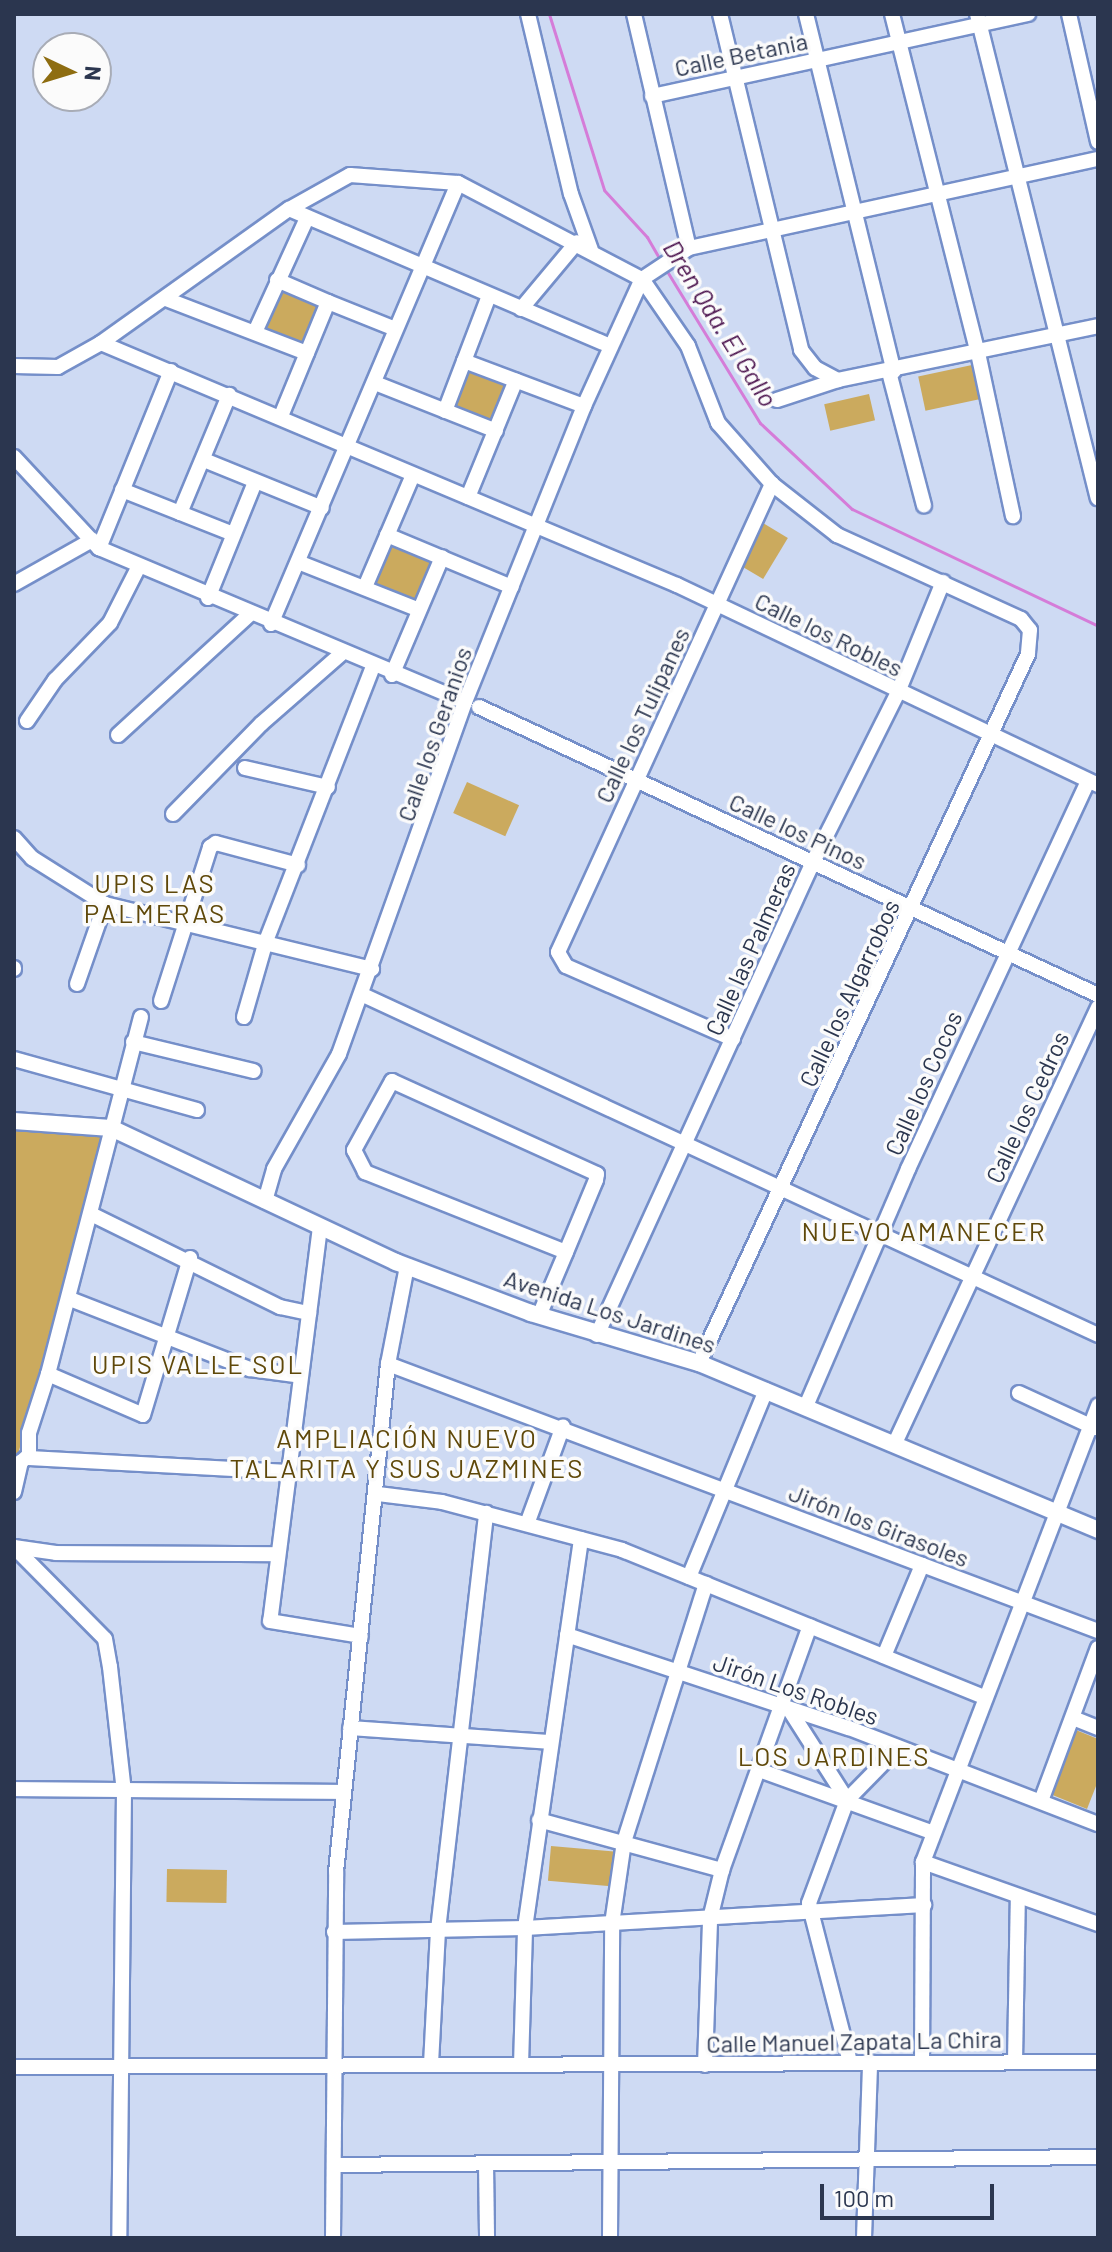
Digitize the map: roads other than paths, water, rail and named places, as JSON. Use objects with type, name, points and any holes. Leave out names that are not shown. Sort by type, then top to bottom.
[{"type":"street","points":[[528,14],[571,194],[591,250]]},
{"type":"street","points":[[634,14],[689,248]]},
{"type":"street","points":[[720,14],[801,350],[815,368],[838,380]]},
{"type":"street","points":[[806,14],[924,505]]},
{"type":"street","points":[[892,14],[978,353],[1013,516]]},
{"type":"street","name":"Calle Betania","points":[[652,96],[899,42],[978,19],[1028,14]]},
{"type":"street","points":[[1069,14],[1098,142]]},
{"type":"street","points":[[978,19],[1015,178],[1098,498]]},
{"type":"street","points":[[642,279],[689,248],[855,215],[1098,159]]},
{"type":"street","points":[[14,366],[58,367],[101,343],[289,209],[350,175],[458,183],[577,242],[642,279],[688,346],[718,423],[772,484],[837,535],[943,582]]},
{"type":"street","points":[[271,624],[458,183]]},
{"type":"street","points":[[289,209],[306,220],[610,346]]},
{"type":"street","points":[[255,332],[306,220]]},
{"type":"street","points":[[521,309],[577,242]]},
{"type":"street","name":"Calle los Geranios","points":[[265,1201],[274,1169],[339,1054],[472,705],[512,587],[584,406],[642,279]]},
{"type":"street","points":[[277,280],[395,329]]},
{"type":"street","points":[[445,411],[489,296]]},
{"type":"street","points":[[166,299],[307,353]]},
{"type":"street","points":[[281,416],[328,302]]},
{"type":"street","points":[[777,400],[838,380],[1098,326]]},
{"type":"street","name":"Calle los Robles","points":[[101,343],[281,416],[718,603],[1093,783]]},
{"type":"street","points":[[464,361],[584,406]]},
{"type":"street","points":[[14,584],[96,544],[171,371]]},
{"type":"street","points":[[468,497],[516,380]]},
{"type":"street","points":[[375,383],[496,431]]},
{"type":"street","points":[[180,513],[229,395]]},
{"type":"street","name":"Calle los Pinos","points":[[15,459],[96,544],[138,568],[392,675],[472,705],[1098,995]]},
{"type":"street","points":[[204,460],[322,508]]},
{"type":"street","points":[[365,587],[413,475]]},
{"type":"street","points":[[208,598],[255,482]]},
{"type":"street","name":"Calle los Tulipanes","points":[[733,1039],[563,963],[561,943],[772,484]]},
{"type":"street","points":[[122,490],[233,534]]},
{"type":"street","points":[[387,535],[512,587]]},
{"type":"street","points":[[392,675],[442,557]]},
{"type":"street","points":[[298,562],[419,610]]},
{"type":"street","points":[[27,721],[55,680],[110,623],[138,568]]},
{"type":"street","name":"Calle los Algarrobos","points":[[699,1363],[784,1187],[988,735],[1028,654],[1031,638],[1021,619],[943,582]]},
{"type":"street","name":"Calle las Palmeras","points":[[597,1335],[813,862],[898,692],[943,582]]},
{"type":"street","points":[[118,735],[249,615]]},
{"type":"street","points":[[173,814],[261,724],[341,654]]},
{"type":"street","points":[[244,1017],[266,941],[373,667]]},
{"type":"street","points":[[245,768],[328,787]]},
{"type":"street","name":"Calle los Cocos","points":[[806,1406],[1007,953],[1093,783]]},
{"type":"street","points":[[14,838],[32,858],[105,904],[372,969]]},
{"type":"street","points":[[161,1001],[183,923],[216,843],[298,865]]},
{"type":"street","points":[[77,984],[105,904]]},
{"type":"street","points":[[363,995],[687,1141],[1098,1335]]},
{"type":"street","name":"Calle los Cedros","points":[[895,1443],[1098,1007]]},
{"type":"street","points":[[14,1492],[21,1462],[29,1455],[29,1433],[70,1299],[121,1086],[141,1017]]},
{"type":"street","points":[[133,1042],[254,1071]]},
{"type":"street","points":[[14,1059],[121,1086],[197,1110]]},
{"type":"street","points":[[539,1316],[566,1252],[597,1174],[392,1081],[354,1150],[365,1172],[566,1252]]},
{"type":"street","points":[[14,1121],[111,1128]]},
{"type":"street","name":"Avenida Los Jardines","points":[[111,1128],[407,1266],[539,1316],[699,1363],[1098,1530]]},
{"type":"street","points":[[91,1214],[190,1258],[280,1307],[309,1313]]},
{"type":"street","points":[[320,1227],[270,1621],[361,1636]]},
{"type":"street","points":[[48,1374],[143,1415],[190,1258]]},
{"type":"street","points":[[333,2238],[334,1932],[343,1792],[378,1494],[388,1364],[407,1266]]},
{"type":"street","points":[[70,1299],[250,1369],[301,1376]]},
{"type":"street","name":"Jirón los Girasoles","points":[[388,1364],[563,1426],[1098,1631]]},
{"type":"street","points":[[689,1577],[722,1488],[766,1390]]},
{"type":"street","points":[[1019,1393],[1094,1427]]},
{"type":"street","points":[[922,2062],[923,1862],[931,1832],[1055,1512],[1094,1427],[1098,1405]]},
{"type":"street","points":[[527,1524],[563,1426]]},
{"type":"street","points":[[29,1455],[118,1467],[289,1472]]},
{"type":"street","points":[[378,1494],[486,1513],[581,1539],[689,1577],[982,1696]]},
{"type":"street","points":[[431,2064],[438,1930],[486,1513]]},
{"type":"street","points":[[521,2065],[525,1928],[549,1742],[581,1539]]},
{"type":"street","points":[[14,1547],[56,1553],[277,1554]]},
{"type":"street","points":[[14,1547],[105,1639],[124,1791],[119,2238]]},
{"type":"street","points":[[884,1656],[922,1565]]},
{"type":"street","points":[[610,2238],[612,1924],[624,1842],[706,1584]]},
{"type":"street","points":[[705,2065],[710,1919],[722,1870],[786,1708],[810,1626]]},
{"type":"street","name":"Jirón Los Robles","points":[[567,1635],[955,1767],[1098,1824]]},
{"type":"street","points":[[1041,1801],[1098,1648]]},
{"type":"street","points":[[786,1708],[847,1800]]},
{"type":"street","points":[[1073,1718],[1098,1728]]},
{"type":"street","points":[[350,1728],[549,1742]]},
{"type":"street","points":[[850,2062],[808,1911],[847,1800],[898,1748]]},
{"type":"street","points":[[759,1770],[931,1832]]},
{"type":"street","points":[[14,1789],[343,1792]]},
{"type":"street","points":[[539,1820],[722,1870]]},
{"type":"street","points":[[923,1862],[1098,1924]]},
{"type":"street","points":[[1015,2061],[1018,1896]]},
{"type":"street","points":[[334,1932],[525,1928],[924,1905]]},
{"type":"street","name":"Calle Manuel Zapata La Chira","points":[[14,2067],[431,2064],[611,2067],[850,2062],[1098,2062]]},
{"type":"street","points":[[864,2238],[870,2062]]},
{"type":"street","points":[[334,2165],[1098,2157]]},
{"type":"street","points":[[486,2163],[487,2238]]},
{"type":"waterway","name":"Dren Qda. El Gallo","points":[[549,14],[604,190],[647,237],[661,261]]},
{"type":"waterway","name":"Dren Qda. El Gallo","points":[[665,268],[760,423],[852,509],[1098,626]]},
{"type":"district","name":"UPIS LAS PALMERAS","points":[[155,898]]},
{"type":"district","name":"NUEVO AMANECER","points":[[924,1231]]},
{"type":"district","name":"UPIS VALLE SOL","points":[[198,1364]]},
{"type":"district","name":"AMPLIACIÓN NUEVO TALARITA Y SUS JAZMINES","points":[[407,1453]]},
{"type":"district","name":"LOS JARDINES","points":[[834,1756]]}]
